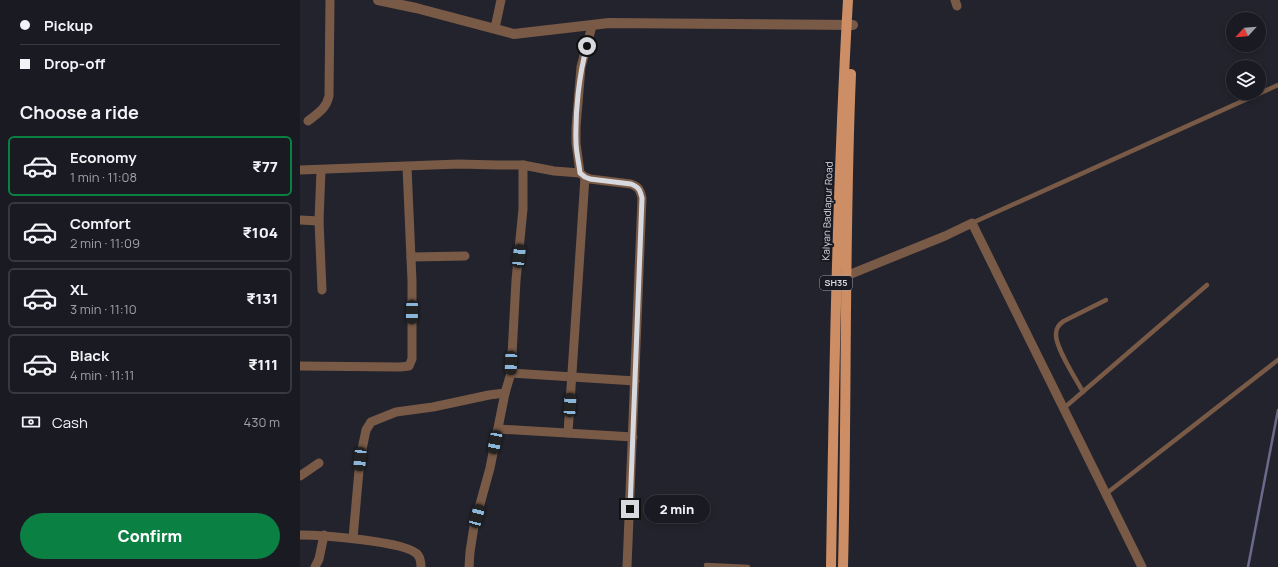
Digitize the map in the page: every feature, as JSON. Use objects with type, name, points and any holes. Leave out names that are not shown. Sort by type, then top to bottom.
[{"type":"main road","name":"Kalyan Badlapur Road","points":[[843,567],[850,25],[848,0]]},
{"type":"main road","name":"Kalyan Badlapur Road","points":[[831,567],[836,280],[850,25],[855,0]]},
{"type":"street","points":[[308,121],[326,107],[329,96],[330,0]]},
{"type":"street","points":[[378,0],[411,3],[514,34],[609,23],[850,25]]},
{"type":"street","points":[[495,28],[501,0]]},
{"type":"street","points":[[568,433],[583,175],[576,143],[576,128],[581,67],[592,26]]},
{"type":"street","points":[[300,170],[459,164],[523,165],[583,175],[590,179],[631,184],[639,188],[642,198],[627,567]]},
{"type":"street","points":[[469,567],[474,526],[490,468],[505,393],[511,373],[516,280],[523,209],[523,165]]},
{"type":"street","points":[[300,366],[409,366],[412,360],[411,258],[407,167]]},
{"type":"street","points":[[321,170],[319,221],[322,290]]},
{"type":"street","points":[[300,220],[319,221]]},
{"type":"street","points":[[836,280],[945,236],[972,223],[1107,493],[1142,567]]},
{"type":"street","points":[[411,258],[465,256]]},
{"type":"street","points":[[511,373],[635,381]]},
{"type":"street","points":[[352,538],[360,459],[366,430],[371,422],[396,412],[433,407],[505,393]]},
{"type":"street","points":[[498,429],[633,437]]},
{"type":"street","points":[[300,476],[319,463]]},
{"type":"street","points":[[300,535],[324,535],[352,538],[401,547],[414,552],[419,556],[421,567]]},
{"type":"street","points":[[315,567],[320,559],[324,535]]},
{"type":"lane","points":[[972,223],[1278,85]]},
{"type":"lane","points":[[1064,408],[1207,286]]},
{"type":"lane","points":[[1083,392],[1056,341],[1056,329],[1059,324],[1064,321],[1106,300]]},
{"type":"lane","points":[[1107,493],[1276,361]]},
{"type":"lane","points":[[706,565],[748,567]]},
{"type":"waterway","points":[[1248,567],[1278,410]]},
{"type":"route","points":[[587,46],[581,67],[576,128],[576,143],[580,173],[590,179],[631,184],[639,188],[642,198],[630,509]]}]
